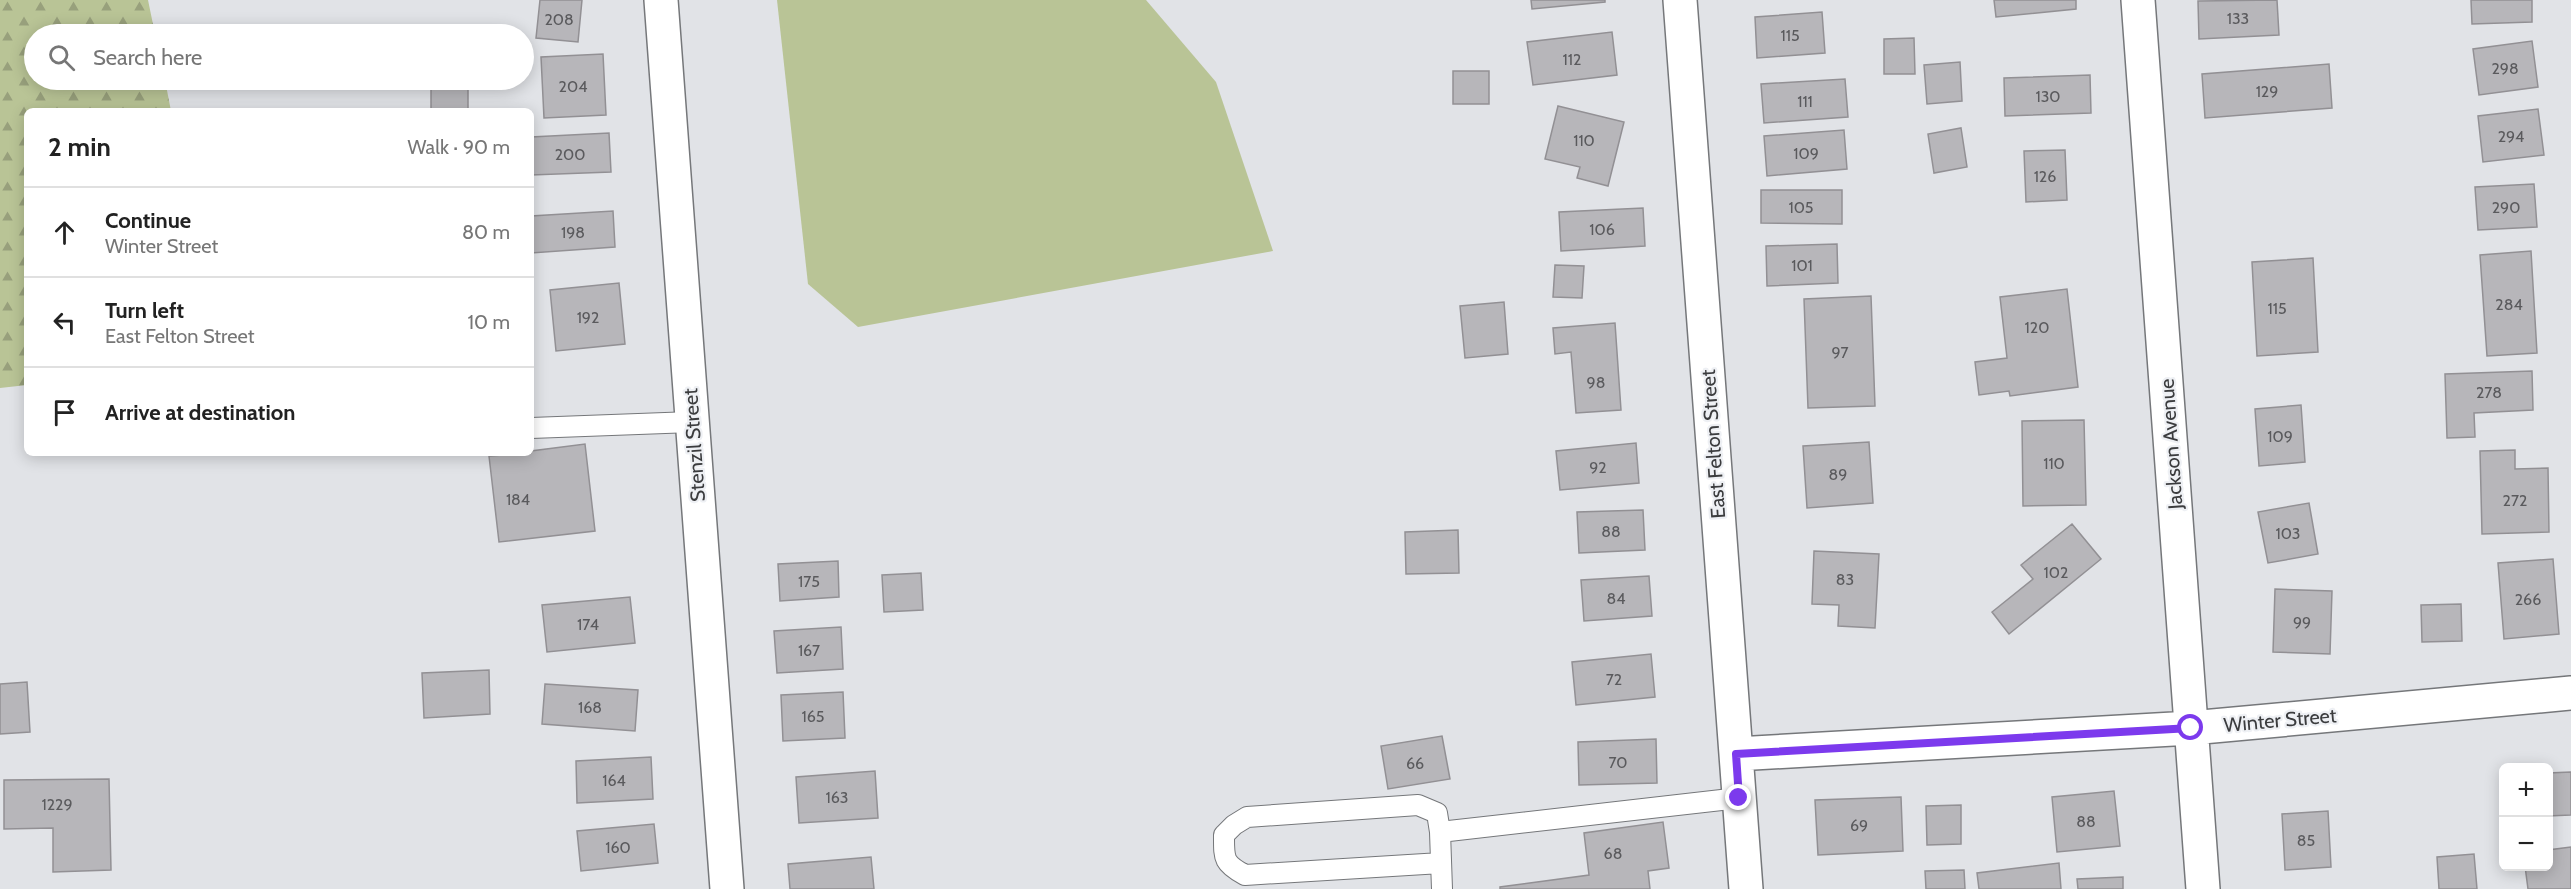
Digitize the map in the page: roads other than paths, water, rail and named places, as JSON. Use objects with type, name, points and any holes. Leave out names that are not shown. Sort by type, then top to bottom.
[{"type":"street","name":"Stenzil Street","points":[[661,0],[727,889]]},
{"type":"street","name":"East Felton Street","points":[[1680,0],[1746,889]]},
{"type":"street","name":"Jackson Avenue","points":[[2138,0],[2203,889]]},
{"type":"street","name":"Winter Street","points":[[1736,754],[2191,728],[2571,693]]},
{"type":"lane","points":[[534,428],[692,422]]},
{"type":"lane","points":[[1440,832],[1739,798]]},
{"type":"lane","points":[[1441,863],[1245,875],[1229,866],[1224,855],[1224,835],[1247,817],[1418,805],[1437,813],[1440,832],[1442,889]]}]
